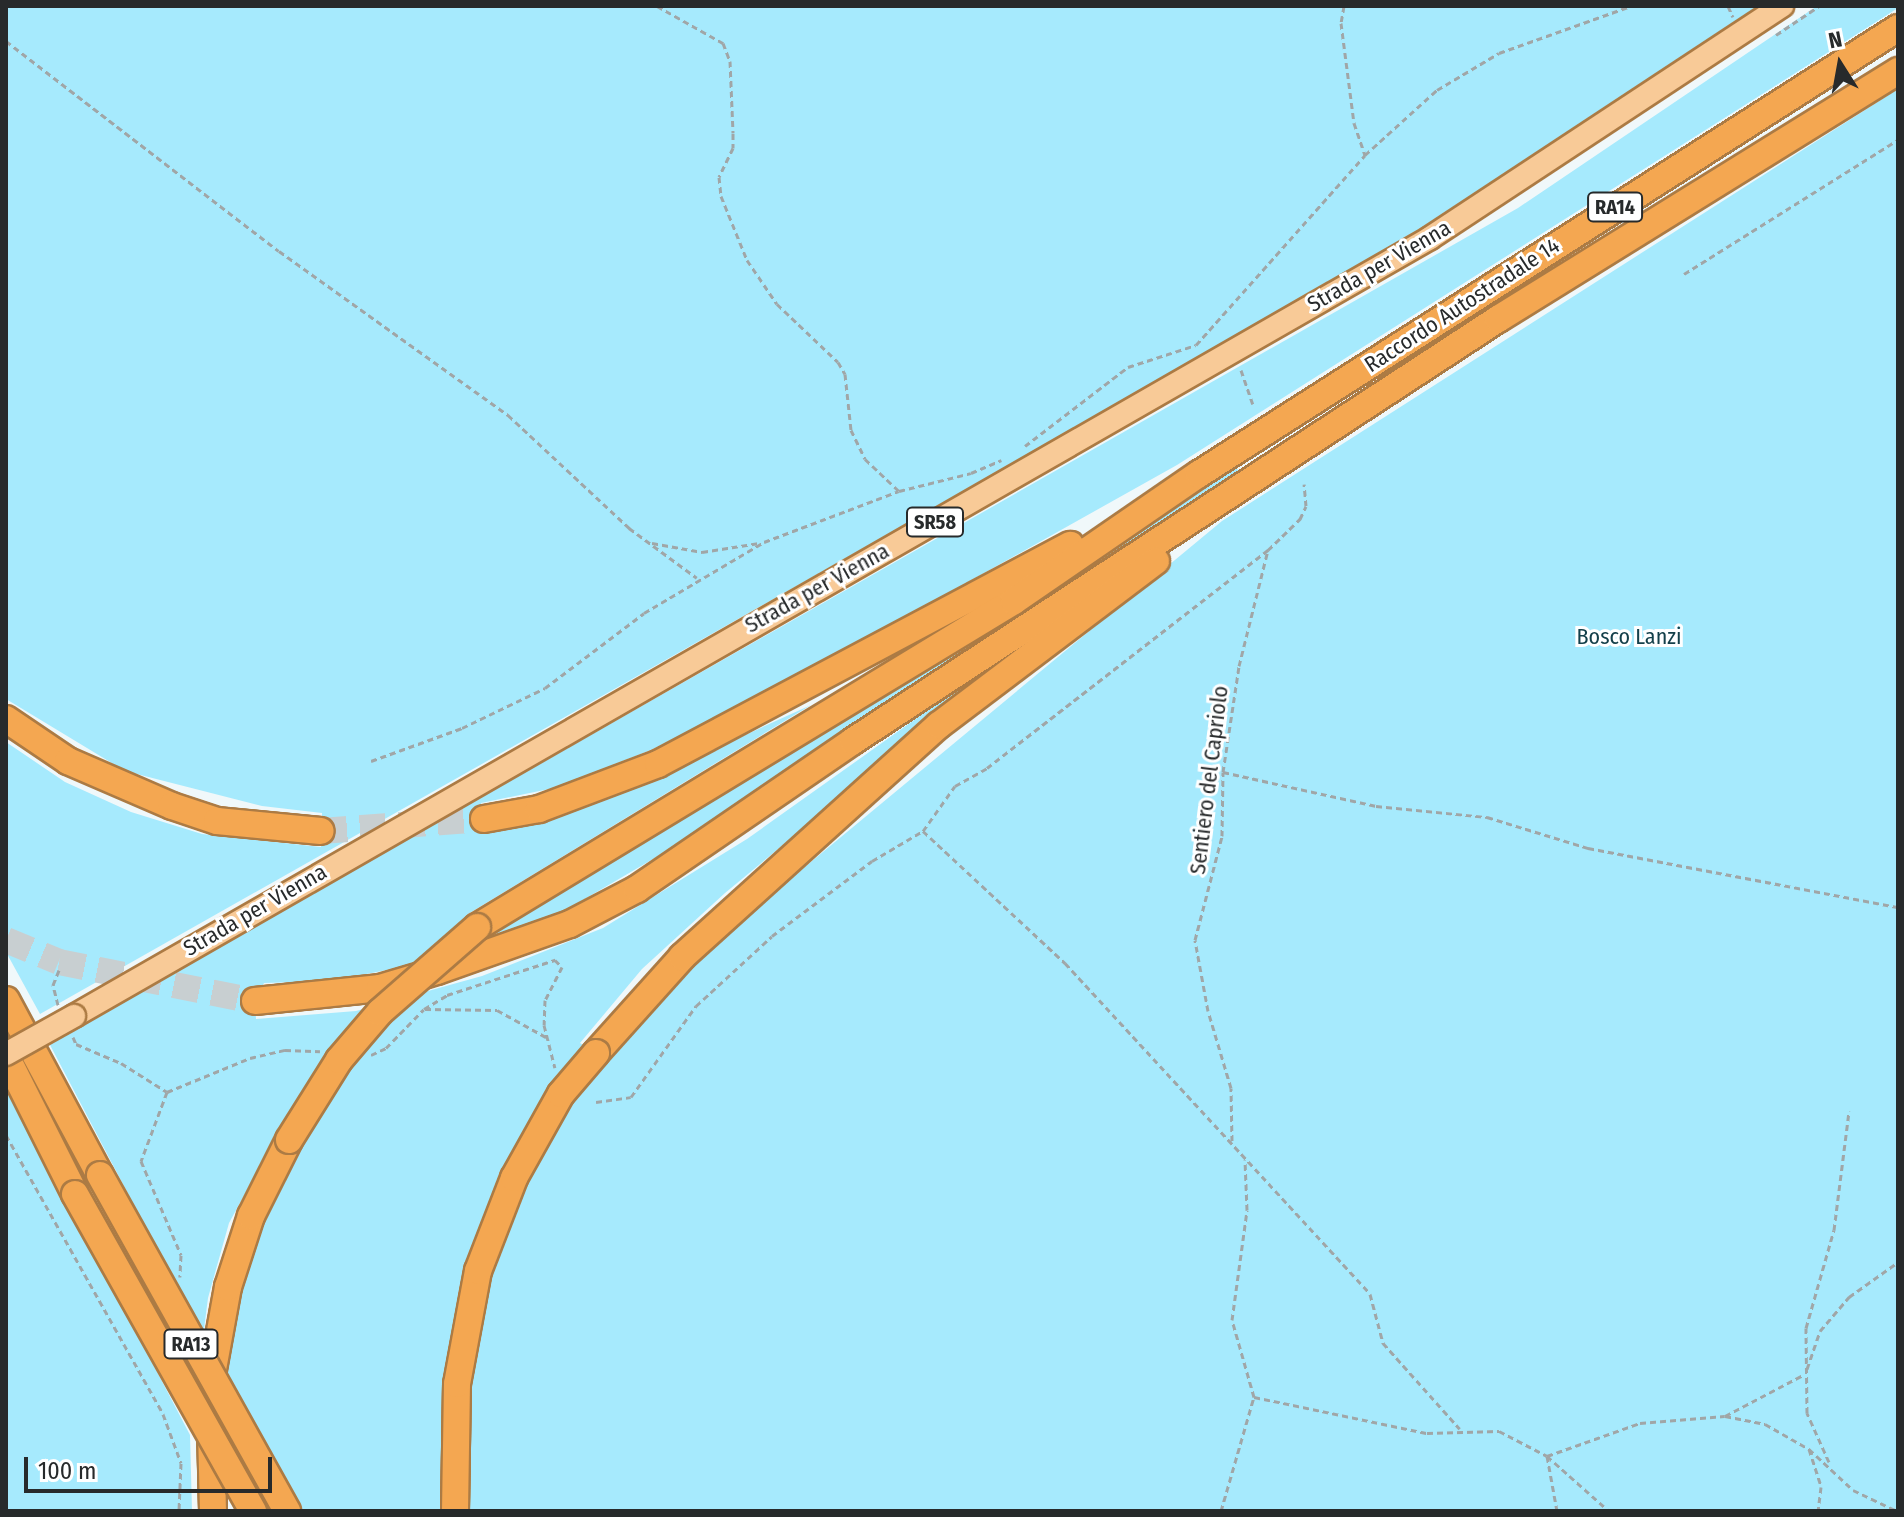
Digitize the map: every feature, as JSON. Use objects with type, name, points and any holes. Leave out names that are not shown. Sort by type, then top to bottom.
[{"type":"highway","name":"Raccordo Autostradale 14","points":[[1199,474],[1898,28]]},
{"type":"highway","name":"Raccordo Autostradale 14","points":[[1250,481],[1455,346],[1898,71]]},
{"type":"highway","points":[[484,819],[539,809],[597,790],[720,734],[1199,474]]},
{"type":"highway","points":[[213,1511],[210,1386],[217,1338],[251,1216],[289,1140],[339,1060],[380,1012],[477,927],[1014,601],[1199,474]]},
{"type":"highway","points":[[255,1001],[380,988],[501,951],[610,903],[710,844],[853,741],[1250,481]]},
{"type":"highway","points":[[455,1511],[457,1384],[478,1271],[514,1178],[561,1094],[682,957],[939,725],[1219,514],[1250,481]]},
{"type":"highway","points":[[6,719],[68,761],[172,806],[217,821],[321,831]]},
{"type":"highway","name":"RA13","points":[[6,1000],[287,1511]]},
{"type":"highway","name":"RA13","points":[[6,1055],[75,1194],[253,1511]]},
{"type":"main road","name":"Strada per Vienna","points":[[6,1055],[1430,238],[1782,6]]},
{"type":"path","points":[[657,6],[723,43],[730,61],[733,148],[719,177],[721,196],[747,260],[777,304],[838,362],[845,374],[851,430],[865,459],[899,491]]},
{"type":"path","points":[[1344,6],[1341,23],[1354,123],[1365,155]]},
{"type":"path","points":[[1020,450],[1128,367],[1196,345],[1365,155],[1437,90],[1478,64],[1631,6]]},
{"type":"path","points":[[6,41],[279,251],[508,415],[648,542],[697,578]]},
{"type":"path","points":[[1684,274],[1897,141]]},
{"type":"path","points":[[1234,350],[1253,404]]},
{"type":"path","points":[[371,761],[462,728],[545,688],[697,578],[764,542],[899,491],[971,473],[1010,456]]},
{"type":"path","points":[[596,1102],[631,1097],[696,1006],[728,975],[872,861],[923,831],[955,786],[987,768],[1268,550],[1300,519],[1306,506],[1304,484]]},
{"type":"path","points":[[648,542],[702,552],[764,542]]},
{"type":"path","name":"Sentiero del Capriolo","points":[[1232,1141],[1231,1088],[1208,1011],[1195,940],[1222,836],[1223,772],[1239,666],[1268,550]]},
{"type":"path","points":[[1223,772],[1376,806],[1487,817],[1588,848],[1898,907]]},
{"type":"path","points":[[923,831],[1065,963],[1370,1294],[1383,1343],[1460,1429]]},
{"type":"path","points":[[361,1055],[386,1048],[424,1009],[447,995],[555,960],[562,967],[545,1000],[546,1037],[557,1072]]},
{"type":"path","points":[[59,970],[53,985],[76,1044],[121,1063],[167,1092]]},
{"type":"path","points":[[424,1009],[497,1010],[546,1037]]},
{"type":"path","points":[[171,1284],[182,1275],[181,1255],[147,1183],[141,1151],[167,1092],[250,1058],[285,1050],[324,1052]]},
{"type":"path","points":[[1829,1462],[1807,1413],[1806,1328],[1834,1230],[1849,1111]]},
{"type":"path","points":[[6,1135],[163,1414],[181,1463],[179,1511]]},
{"type":"path","points":[[1221,1511],[1254,1397],[1232,1320],[1247,1210],[1245,1159]]},
{"type":"path","points":[[1725,1416],[1805,1374],[1820,1331],[1849,1297],[1898,1262]]},
{"type":"path","points":[[116,1329],[127,1320]]},
{"type":"path","points":[[1254,1397],[1342,1412],[1396,1429],[1427,1433],[1460,1429],[1499,1431],[1547,1456],[1609,1511]]},
{"type":"path","points":[[1547,1456],[1640,1423],[1725,1416],[1765,1424],[1829,1462],[1853,1490],[1897,1511]]},
{"type":"path","points":[[1809,1449],[1821,1487],[1818,1511]]},
{"type":"path","points":[[1547,1456],[1557,1511]]},
{"type":"green space","points":[[6,6],[1766,6],[1509,177],[1309,296],[40,1014],[6,952],[6,742],[65,782],[131,812],[202,834],[321,847],[322,813],[262,806],[125,771],[6,699]]},
{"type":"green space","name":"Bosco Lanzi","points":[[1817,6],[1898,8],[1177,465],[786,684],[651,750],[554,788],[481,803],[487,834],[587,807],[811,705],[468,914],[481,934],[1027,607],[1235,467],[1239,471],[718,821],[559,914],[402,967],[331,981],[264,983],[255,1001],[256,1019],[356,1011],[482,976],[603,928],[747,839],[1056,619],[725,893],[642,969],[580,1043],[596,1053],[747,915],[1222,521],[1898,89],[1898,1511],[303,1511],[217,1367],[277,1135],[229,1223],[208,1298],[203,1337],[49,1043],[1518,208]]},
{"type":"green space","points":[[6,1082],[190,1435],[192,1511],[6,1511]]},
{"type":"tunnel","points":[[321,831],[484,819]]},
{"type":"tunnel","points":[[6,940],[59,962],[255,1001]]}]
